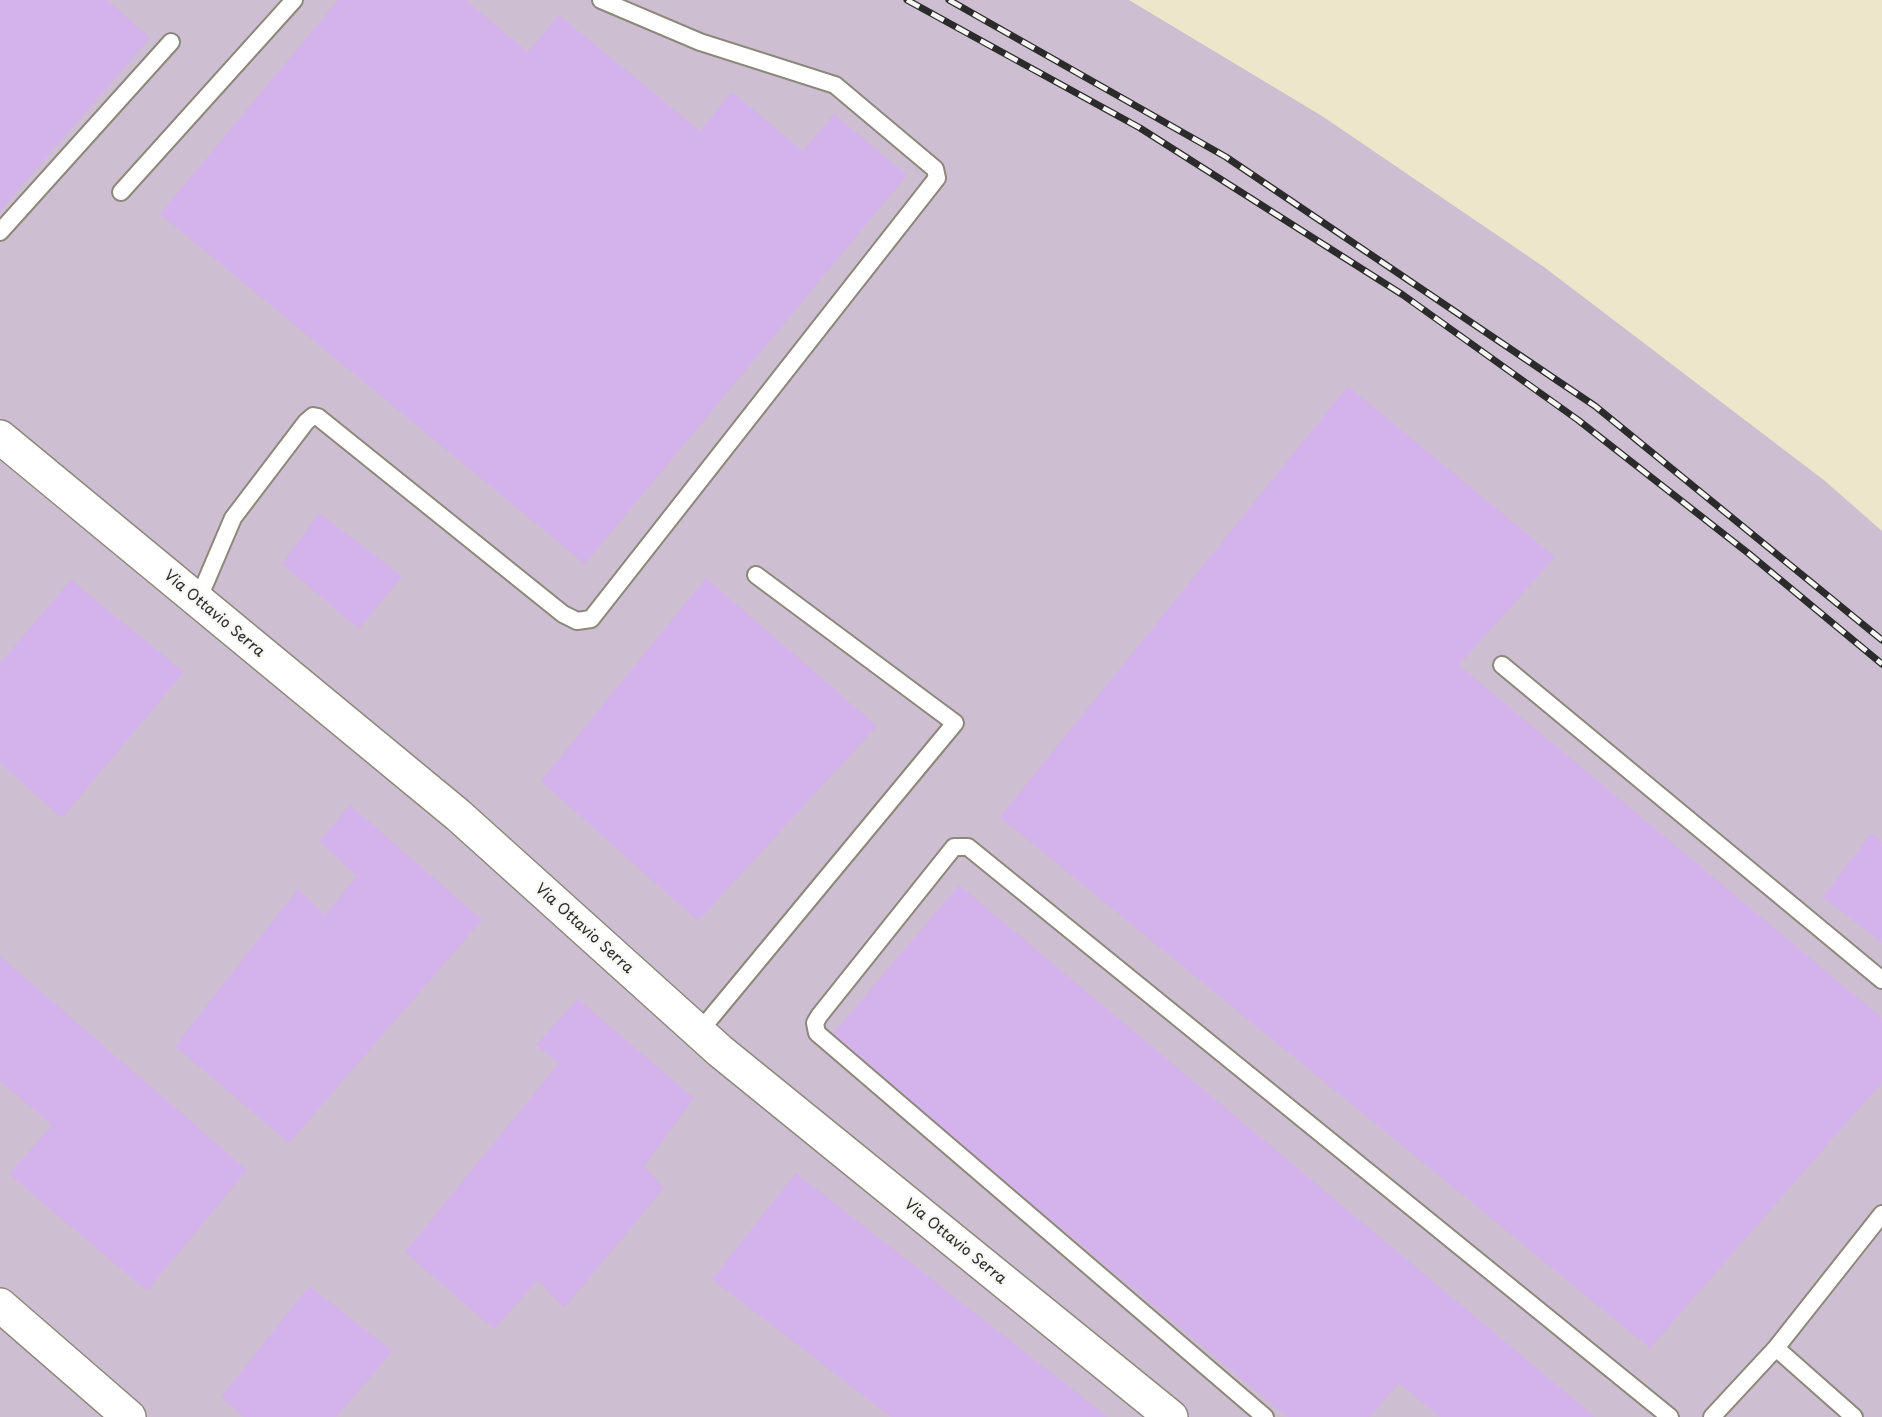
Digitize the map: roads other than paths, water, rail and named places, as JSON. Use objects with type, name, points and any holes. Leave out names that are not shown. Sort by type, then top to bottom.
[{"type":"street","name":"Via Ottavio Serra","points":[[0,437],[458,815],[699,1032],[1171,1417]]},
{"type":"street","points":[[0,1305],[129,1417]]},
{"type":"lane","points":[[121,192],[294,0]]},
{"type":"lane","points":[[198,600],[232,518],[306,422],[314,416],[563,614],[577,621],[591,619],[937,178],[935,169],[835,86],[700,42],[601,0]]},
{"type":"lane","points":[[0,232],[171,42]]},
{"type":"lane","points":[[699,1032],[955,723],[756,575]]},
{"type":"lane","points":[[1502,665],[1882,980]]},
{"type":"lane","points":[[1265,1417],[817,1033],[815,1023],[819,1016],[954,847],[968,847],[1670,1417]]},
{"type":"lane","points":[[1712,1417],[1776,1348],[1882,1214]]},
{"type":"lane","points":[[1776,1348],[1854,1417]]},
{"type":"railway","points":[[907,0],[1140,128],[1403,295],[1578,420],[1748,553],[1882,664]]},
{"type":"railway","points":[[949,0],[1226,157],[1595,406],[1882,640]]}]
